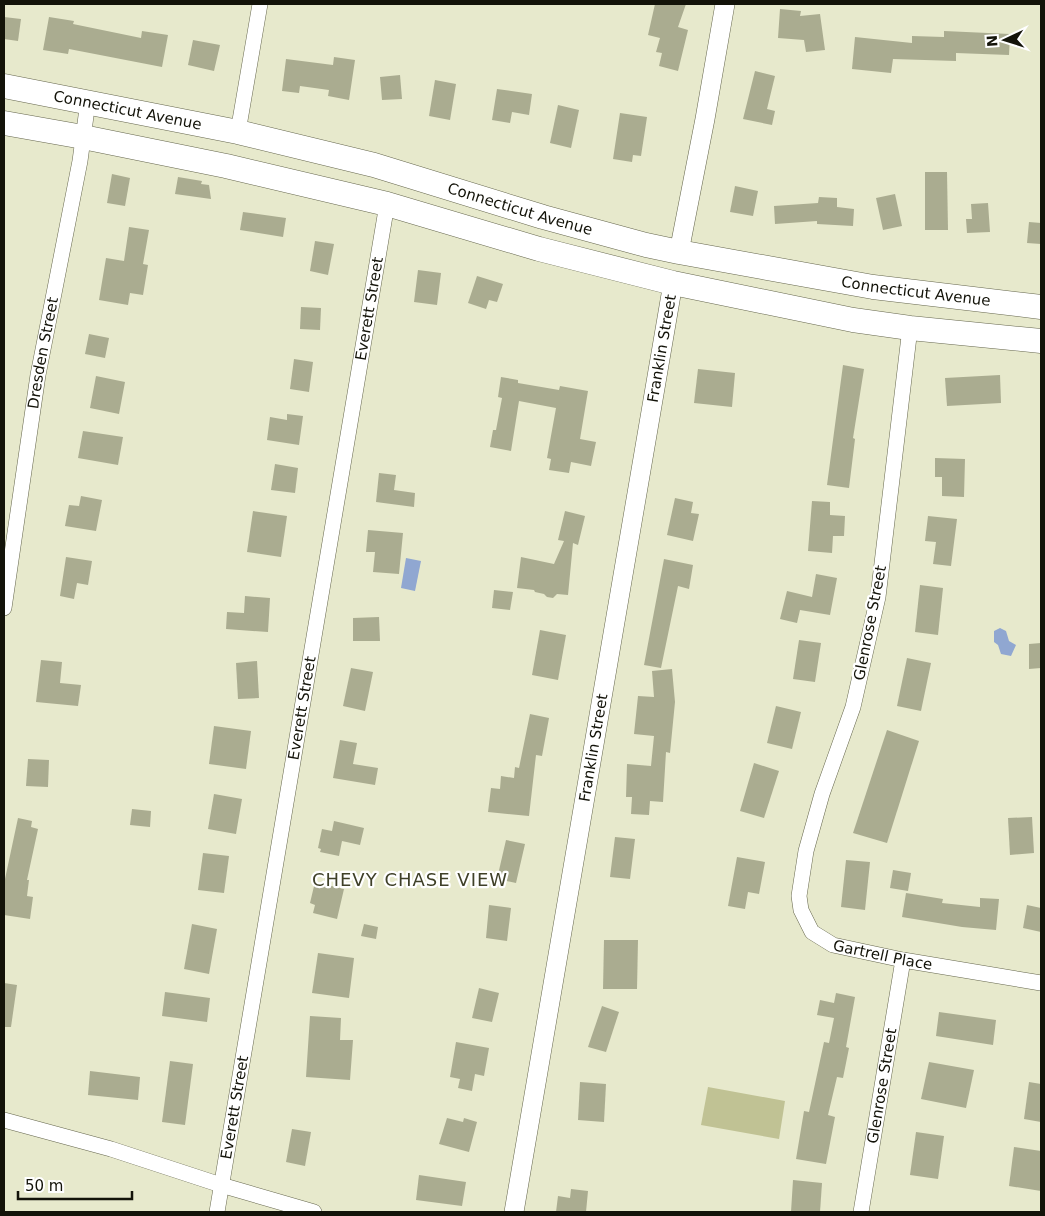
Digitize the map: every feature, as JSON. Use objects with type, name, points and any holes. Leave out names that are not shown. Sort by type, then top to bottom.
[{"type":"main road","name":"Connecticut Avenue","points":[[4,86],[238,132],[374,165],[542,217],[646,245],[792,274],[925,295],[1041,307]]},
{"type":"main road","name":"Connecticut Avenue","points":[[4,123],[226,166],[387,204],[540,249],[673,283],[852,320],[910,328],[1041,341]]},
{"type":"main road","points":[[587,261],[603,256],[649,266],[665,267],[674,262],[679,252]]},
{"type":"main road","points":[[673,283],[678,276],[703,273],[766,285],[792,274]]},
{"type":"street","points":[[238,132],[260,4]]},
{"type":"street","points":[[679,252],[725,4]]},
{"type":"street","name":"Dresden Street","points":[[4,608],[38,375],[80,161],[88,101]]},
{"type":"street","name":"Everett Street","points":[[217,1212],[387,204]]},
{"type":"street","name":"Franklin Street","points":[[514,1212],[673,283]]},
{"type":"street","name":"Glenrose Street","points":[[806,851],[822,794],[853,707],[878,597],[910,328]]},
{"type":"street","name":"Gartrell Place","points":[[806,851],[799,896],[801,910],[812,932],[833,945],[903,960],[1041,983]]},
{"type":"street","name":"Glenrose Street","points":[[861,1212],[903,960]]},
{"type":"street","points":[[4,1120],[111,1149],[221,1185],[314,1212]]},
{"type":"green space","points":[[708,1087],[785,1101],[779,1139],[701,1125]]},
{"type":"water","points":[[406,558],[421,561],[415,591],[401,588]]},
{"type":"water","points":[[1000,628],[1006,631],[1009,641],[1016,645],[1011,656],[1001,654],[998,645],[994,642],[994,631]]},
{"type":"building","points":[[655,4],[686,4],[678,27],[688,30],[678,71],[659,66],[662,53],[656,52],[660,38],[648,35]]},
{"type":"building","points":[[780,9],[801,11],[800,16],[820,14],[825,50],[806,52],[804,40],[778,38]]},
{"type":"building","points":[[4,17],[21,19],[18,41],[4,39]]},
{"type":"building","points":[[49,17],[74,21],[73,24],[141,38],[142,31],[168,35],[162,67],[69,49],[68,54],[43,50]]},
{"type":"building","points":[[944,31],[1010,34],[1009,55],[956,53],[956,61],[893,59],[891,73],[852,69],[855,37],[912,43],[912,36],[944,37]]},
{"type":"building","points":[[193,40],[220,45],[214,71],[188,65]]},
{"type":"building","points":[[334,57],[355,60],[349,100],[328,96],[329,90],[300,86],[299,93],[282,91],[286,59],[333,65]]},
{"type":"building","points":[[755,71],[775,76],[767,109],[775,111],[772,125],[743,119]]},
{"type":"building","points":[[400,75],[402,99],[382,100],[380,77]]},
{"type":"building","points":[[435,80],[456,84],[450,120],[429,116]]},
{"type":"building","points":[[497,89],[532,94],[529,115],[512,112],[510,123],[492,120]]},
{"type":"building","points":[[558,105],[579,110],[571,148],[550,143]]},
{"type":"building","points":[[620,113],[647,117],[641,156],[633,155],[632,162],[613,159]]},
{"type":"building","points":[[925,172],[947,172],[948,230],[925,230]]},
{"type":"building","points":[[112,174],[130,178],[125,206],[107,203]]},
{"type":"building","points":[[178,177],[202,181],[201,184],[209,185],[211,199],[175,194]]},
{"type":"building","points":[[735,186],[758,191],[753,216],[730,212]]},
{"type":"building","points":[[895,194],[902,226],[883,230],[876,198]]},
{"type":"building","points":[[819,197],[837,198],[837,207],[854,209],[853,226],[817,224],[817,221],[775,224],[774,206],[818,203]]},
{"type":"building","points":[[988,203],[990,232],[967,233],[966,219],[972,219],[971,204]]},
{"type":"building","points":[[243,212],[286,218],[283,237],[240,230]]},
{"type":"building","points":[[1029,222],[1041,223],[1041,244],[1027,243]]},
{"type":"building","points":[[129,227],[149,230],[143,264],[148,265],[143,295],[130,293],[128,305],[99,300],[106,258],[124,261]]},
{"type":"building","points":[[315,241],[334,244],[328,275],[310,271]]},
{"type":"building","points":[[418,270],[441,273],[437,305],[414,302]]},
{"type":"building","points":[[477,276],[503,284],[497,302],[489,300],[486,309],[468,303]]},
{"type":"building","points":[[301,307],[321,308],[320,330],[300,329]]},
{"type":"building","points":[[89,334],[109,338],[105,358],[85,354]]},
{"type":"building","points":[[294,359],[313,362],[309,392],[290,389]]},
{"type":"building","points":[[843,365],[864,369],[853,438],[855,439],[849,488],[827,485]]},
{"type":"building","points":[[698,369],[735,373],[732,407],[694,403]]},
{"type":"building","points":[[1000,375],[1001,403],[947,406],[945,378]]},
{"type":"building","points":[[96,376],[125,382],[119,414],[90,408]]},
{"type":"building","points":[[501,377],[518,380],[518,383],[559,390],[560,386],[588,391],[580,439],[596,442],[591,466],[571,462],[569,473],[549,470],[551,459],[547,458],[556,408],[519,401],[511,451],[490,447],[493,430],[496,430],[502,398],[498,397]]},
{"type":"building","points":[[287,414],[303,416],[299,445],[267,440],[270,417],[287,420]]},
{"type":"building","points":[[83,431],[123,437],[118,465],[78,458]]},
{"type":"building","points":[[935,458],[965,459],[964,497],[942,496],[942,477],[935,477]]},
{"type":"building","points":[[275,464],[298,468],[295,493],[271,490]]},
{"type":"building","points":[[379,473],[396,475],[394,490],[415,493],[414,507],[376,502]]},
{"type":"building","points":[[81,496],[102,500],[96,531],[65,526],[69,505],[79,506]]},
{"type":"building","points":[[675,498],[693,502],[691,513],[699,514],[693,541],[667,535]]},
{"type":"building","points":[[812,501],[830,502],[830,515],[845,516],[844,536],[833,536],[832,553],[808,551]]},
{"type":"building","points":[[253,511],[287,516],[281,557],[247,552]]},
{"type":"building","points":[[565,511],[585,516],[578,545],[573,543],[568,595],[557,594],[553,598],[534,590],[517,588],[521,557],[554,564],[564,541],[558,540]]},
{"type":"building","points":[[928,516],[957,519],[951,566],[933,564],[936,542],[925,541]]},
{"type":"building","points":[[368,530],[403,533],[399,574],[373,572],[375,552],[366,552]]},
{"type":"building","points":[[66,557],[92,561],[88,585],[77,583],[74,599],[60,596]]},
{"type":"building","points":[[664,559],[693,565],[689,589],[678,586],[661,668],[644,665]]},
{"type":"building","points":[[816,574],[837,578],[830,615],[800,610],[797,623],[780,619],[787,591],[812,597]]},
{"type":"building","points":[[920,585],[943,588],[938,635],[915,632]]},
{"type":"building","points":[[494,590],[513,592],[510,610],[492,608]]},
{"type":"building","points":[[245,596],[270,598],[268,632],[226,629],[227,612],[244,613]]},
{"type":"building","points":[[379,617],[380,641],[353,641],[353,618]]},
{"type":"building","points":[[540,630],[566,635],[558,680],[532,675]]},
{"type":"building","points":[[799,640],[821,643],[815,682],[793,679]]},
{"type":"building","points":[[1041,643],[1041,668],[1029,669],[1029,644]]},
{"type":"building","points":[[907,658],[931,663],[921,711],[897,706]]},
{"type":"building","points":[[41,660],[62,662],[60,683],[81,685],[78,706],[36,702]]},
{"type":"building","points":[[257,661],[259,698],[238,699],[236,663]]},
{"type":"building","points":[[351,668],[373,672],[365,711],[343,706]]},
{"type":"building","points":[[672,669],[675,702],[670,753],[666,752],[663,802],[650,801],[649,815],[631,814],[632,797],[626,797],[627,764],[651,766],[654,736],[634,734],[638,696],[654,697],[652,671]]},
{"type":"building","points":[[776,706],[801,712],[792,749],[767,743]]},
{"type":"building","points":[[530,714],[549,718],[542,756],[536,755],[529,816],[488,812],[491,788],[500,789],[501,776],[514,778],[515,767],[519,768]]},
{"type":"building","points":[[214,726],[251,731],[246,769],[209,764]]},
{"type":"building","points":[[887,730],[919,741],[887,843],[853,833]]},
{"type":"building","points":[[340,740],[357,743],[353,764],[378,768],[375,785],[333,778]]},
{"type":"building","points":[[28,759],[49,760],[48,787],[26,786]]},
{"type":"building","points":[[754,763],[779,771],[764,818],[740,811]]},
{"type":"building","points":[[214,794],[242,799],[236,834],[208,829]]},
{"type":"building","points":[[132,809],[151,811],[150,827],[130,825]]},
{"type":"building","points":[[1032,817],[1034,853],[1010,855],[1008,818]]},
{"type":"building","points":[[18,818],[32,821],[31,827],[38,829],[27,880],[29,880],[27,896],[33,897],[30,919],[4,915],[5,879]]},
{"type":"building","points":[[334,821],[364,828],[360,845],[342,841],[339,856],[320,852],[321,849],[318,848],[322,829],[332,831]]},
{"type":"building","points":[[615,837],[635,839],[630,879],[610,877]]},
{"type":"building","points":[[506,840],[525,844],[516,883],[497,879]]},
{"type":"building","points":[[203,853],[229,856],[224,893],[198,890]]},
{"type":"building","points":[[737,857],[765,862],[759,894],[748,892],[745,909],[728,906]]},
{"type":"building","points":[[846,860],[870,862],[865,910],[841,907]]},
{"type":"building","points":[[893,870],[911,873],[908,891],[890,888]]},
{"type":"building","points":[[315,882],[344,889],[337,919],[313,913],[315,905],[310,903]]},
{"type":"building","points":[[906,893],[943,899],[942,903],[980,907],[980,898],[999,899],[996,930],[962,927],[902,917]]},
{"type":"building","points":[[489,905],[511,908],[507,941],[486,938]]},
{"type":"building","points":[[1027,905],[1041,908],[1041,932],[1023,928]]},
{"type":"building","points":[[192,924],[217,929],[209,974],[184,969]]},
{"type":"building","points":[[364,924],[378,927],[376,939],[361,936]]},
{"type":"building","points":[[604,940],[638,940],[637,989],[603,989]]},
{"type":"building","points":[[318,953],[354,958],[349,998],[312,993]]},
{"type":"building","points":[[4,983],[17,985],[11,1027],[4,1027]]},
{"type":"building","points":[[479,988],[499,993],[492,1022],[472,1018]]},
{"type":"building","points":[[165,992],[210,998],[207,1022],[162,1016]]},
{"type":"building","points":[[836,993],[855,997],[846,1047],[849,1048],[843,1078],[837,1077],[828,1115],[835,1117],[826,1164],[796,1159],[804,1111],[809,1112],[824,1042],[829,1043],[834,1018],[817,1015],[820,1000],[834,1003]]},
{"type":"building","points":[[602,1006],[619,1012],[606,1052],[588,1047]]},
{"type":"building","points":[[939,1012],[996,1020],[993,1045],[936,1036]]},
{"type":"building","points":[[310,1016],[341,1018],[340,1040],[353,1040],[350,1080],[306,1077]]},
{"type":"building","points":[[456,1042],[489,1048],[484,1076],[475,1074],[472,1091],[458,1088],[460,1079],[450,1077]]},
{"type":"building","points":[[170,1061],[193,1064],[185,1125],[162,1122]]},
{"type":"building","points":[[929,1062],[974,1070],[966,1108],[921,1099]]},
{"type":"building","points":[[90,1071],[140,1077],[138,1100],[88,1095]]},
{"type":"building","points":[[580,1082],[606,1084],[604,1122],[578,1120]]},
{"type":"building","points":[[1029,1082],[1041,1084],[1041,1122],[1024,1119]]},
{"type":"building","points":[[447,1118],[463,1122],[464,1118],[477,1122],[469,1152],[439,1144]]},
{"type":"building","points":[[292,1129],[311,1132],[305,1166],[286,1162]]},
{"type":"building","points":[[916,1132],[944,1136],[938,1179],[910,1175]]},
{"type":"building","points":[[1014,1147],[1041,1151],[1041,1191],[1009,1186]]},
{"type":"building","points":[[419,1175],[466,1182],[462,1206],[416,1200]]},
{"type":"building","points":[[793,1180],[822,1183],[820,1212],[791,1212]]},
{"type":"building","points":[[571,1189],[588,1191],[586,1212],[556,1212],[558,1196],[570,1198]]},
{"type":"district","name":"CHEVY CHASE VIEW","points":[[410,879]]}]
